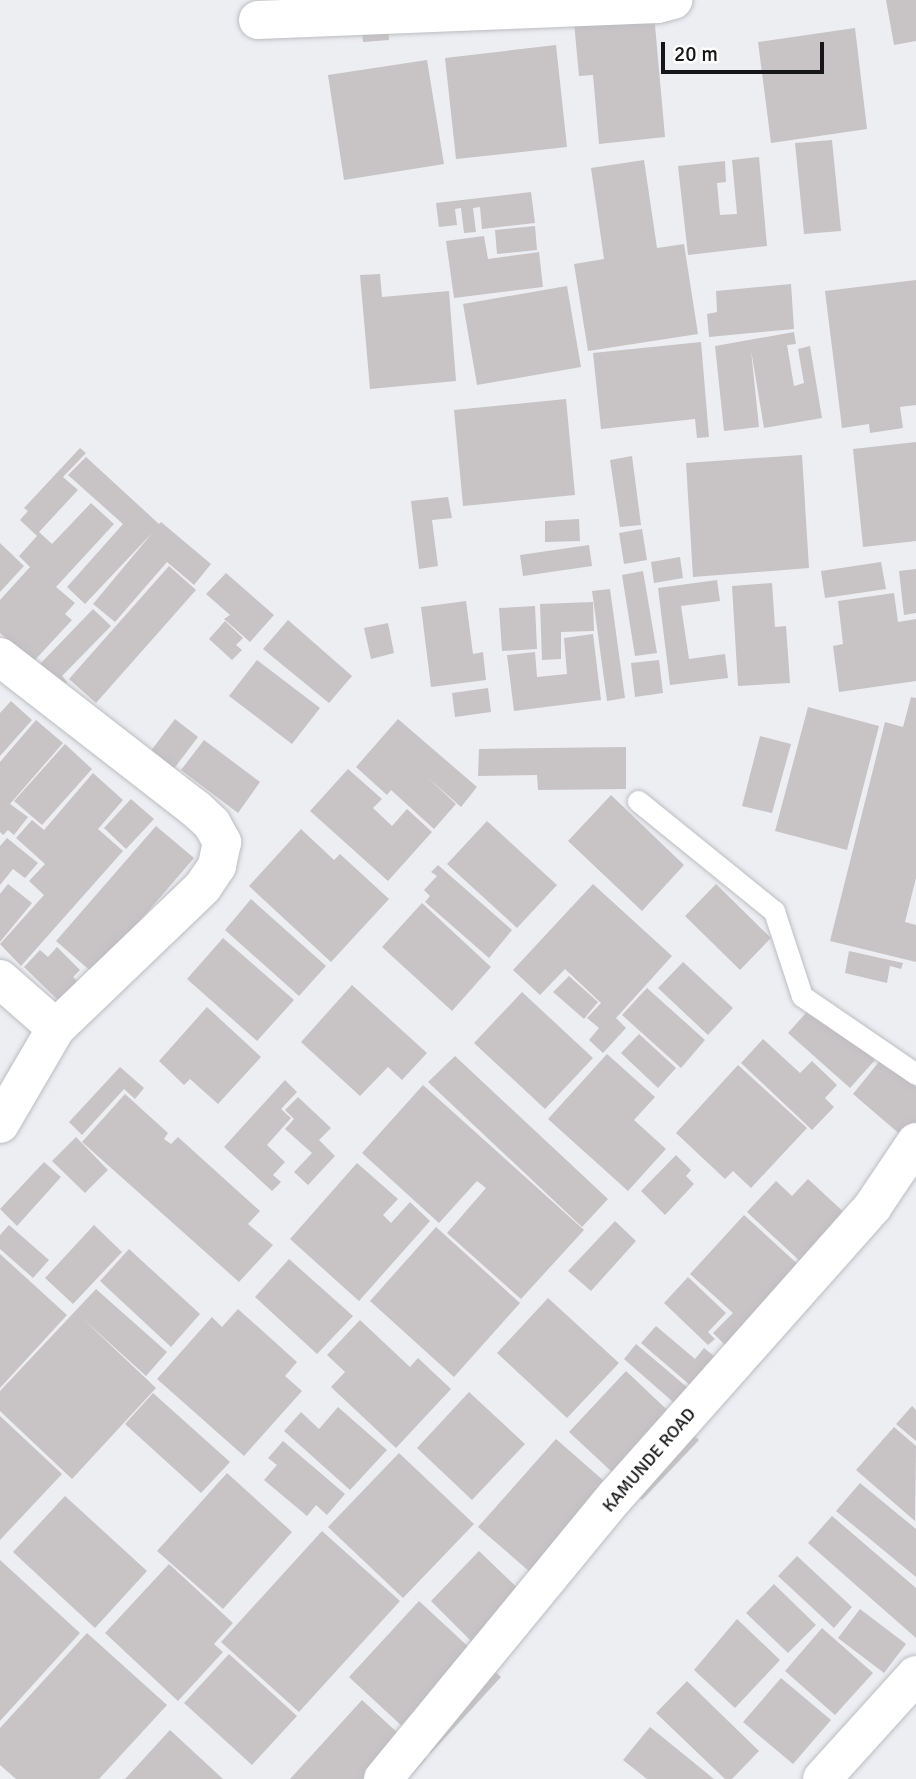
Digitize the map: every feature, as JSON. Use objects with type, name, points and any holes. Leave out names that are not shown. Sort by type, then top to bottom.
[{"type":"street","points":[[258,20],[658,4],[673,0]]},
{"type":"street","points":[[0,657],[195,808],[212,824],[222,842],[216,866],[203,887],[56,1028],[0,1124]]},
{"type":"street","points":[[0,979],[56,1028]]},
{"type":"street","name":"KAMUNDE ROAD","points":[[383,1779],[615,1497],[873,1206],[916,1142]]},
{"type":"street","points":[[822,1779],[916,1675]]},
{"type":"lane","points":[[638,800],[774,911],[802,996],[916,1074]]},
{"type":"building","points":[[886,0],[916,0],[916,41],[894,45]]},
{"type":"building","points":[[387,13],[389,40],[363,42],[361,15]]},
{"type":"building","points":[[654,14],[665,137],[599,144],[593,75],[579,76],[574,22]]},
{"type":"building","points":[[855,28],[867,129],[771,143],[758,42]]},
{"type":"building","points":[[556,45],[567,147],[456,159],[445,58]]},
{"type":"building","points":[[427,60],[444,164],[344,180],[328,75]]},
{"type":"building","points":[[832,140],[841,231],[804,234],[795,143]]},
{"type":"building","points":[[759,157],[767,246],[688,255],[678,166],[725,161],[726,182],[717,183],[720,215],[737,214],[732,160]]},
{"type":"building","points":[[644,160],[657,248],[684,244],[698,334],[588,351],[574,264],[604,259],[591,168]]},
{"type":"building","points":[[531,192],[535,223],[482,229],[480,207],[473,208],[476,232],[464,233],[461,208],[455,209],[457,225],[439,227],[436,203]]},
{"type":"building","points":[[535,226],[537,250],[497,254],[495,230]]},
{"type":"building","points":[[484,236],[488,259],[539,252],[543,287],[454,298],[446,241]]},
{"type":"building","points":[[380,274],[382,297],[449,291],[456,381],[370,389],[360,275]]},
{"type":"building","points":[[916,280],[916,405],[900,407],[903,428],[870,433],[869,424],[842,428],[825,291]]},
{"type":"building","points":[[791,284],[794,329],[709,337],[707,314],[717,312],[716,291]]},
{"type":"building","points":[[567,286],[581,367],[477,385],[463,304]]},
{"type":"building","points":[[794,332],[796,344],[787,345],[794,386],[804,383],[798,349],[810,346],[822,418],[764,428],[751,350],[759,427],[724,431],[715,346]]},
{"type":"building","points":[[701,342],[709,437],[697,438],[695,419],[601,429],[593,353]]},
{"type":"building","points":[[566,399],[575,495],[463,506],[454,410]]},
{"type":"building","points":[[916,442],[916,541],[863,547],[853,449]]},
{"type":"building","points":[[80,448],[86,453],[63,477],[78,490],[39,532],[52,544],[91,503],[114,524],[56,587],[75,603],[65,614],[72,620],[33,662],[0,633],[0,600],[30,567],[19,556],[37,536],[20,520],[28,511],[24,508]]},
{"type":"building","points":[[802,455],[809,568],[693,577],[686,463]]},
{"type":"building","points":[[632,456],[641,525],[620,527],[610,460]]},
{"type":"building","points":[[86,457],[159,524],[161,522],[211,564],[194,585],[167,562],[115,622],[93,604],[153,532],[85,604],[67,587],[123,524],[68,475]]},
{"type":"building","points":[[448,497],[452,518],[432,520],[438,566],[419,569],[411,501]]},
{"type":"building","points":[[579,519],[580,541],[545,542],[545,521]]},
{"type":"building","points":[[642,529],[647,560],[624,564],[619,533]]},
{"type":"building","points":[[0,543],[24,566],[0,592]]},
{"type":"building","points":[[589,545],[592,566],[523,576],[520,555]]},
{"type":"building","points":[[680,557],[683,578],[654,583],[651,562]]},
{"type":"building","points":[[881,562],[886,589],[825,598],[821,571]]},
{"type":"building","points":[[169,566],[196,590],[96,703],[69,679]]},
{"type":"building","points":[[916,569],[916,613],[904,615],[899,571]]},
{"type":"building","points":[[643,571],[657,653],[635,656],[622,575]]},
{"type":"building","points":[[226,573],[274,615],[250,642],[224,619],[230,615],[206,594]]},
{"type":"building","points":[[717,580],[720,601],[681,606],[689,659],[725,654],[728,678],[670,685],[658,588]]},
{"type":"building","points":[[772,583],[775,627],[786,626],[790,683],[738,686],[732,586]]},
{"type":"building","points":[[610,589],[625,698],[607,701],[592,591]]},
{"type":"building","points":[[894,593],[898,622],[916,619],[916,681],[839,692],[833,646],[843,644],[838,601]]},
{"type":"building","points":[[466,601],[473,654],[483,652],[486,680],[431,687],[421,607]]},
{"type":"building","points":[[593,602],[594,631],[561,632],[561,659],[542,660],[540,604]]},
{"type":"building","points":[[535,606],[537,649],[502,651],[499,608]]},
{"type":"building","points":[[93,609],[111,626],[62,676],[67,682],[63,687],[40,664]]},
{"type":"building","points":[[288,620],[352,676],[329,703],[263,649]]},
{"type":"building","points":[[225,621],[243,638],[236,645],[242,650],[232,660],[209,639]]},
{"type":"building","points":[[388,623],[394,653],[371,659],[364,628]]},
{"type":"building","points":[[593,634],[601,700],[514,711],[507,655],[535,652],[537,677],[567,674],[564,638]]},
{"type":"building","points":[[257,660],[320,708],[292,744],[229,696]]},
{"type":"building","points":[[659,660],[663,693],[635,697],[631,663]]},
{"type":"building","points":[[488,688],[491,712],[455,717],[452,693]]},
{"type":"building","points":[[911,697],[916,698],[916,878],[905,922],[916,925],[916,962],[830,941],[885,722],[903,727]]},
{"type":"building","points":[[11,701],[32,720],[0,756],[0,713]]},
{"type":"building","points":[[808,707],[879,726],[847,850],[775,831]]},
{"type":"building","points":[[175,719],[198,737],[173,770],[150,752]]},
{"type":"building","points":[[398,719],[477,787],[461,807],[426,776],[456,804],[434,829],[391,790],[387,795],[356,767]]},
{"type":"building","points":[[36,720],[63,743],[10,804],[28,817],[14,835],[8,830],[3,835],[0,832],[0,762]]},
{"type":"building","points":[[760,736],[791,744],[772,813],[742,806]]},
{"type":"building","points":[[204,740],[260,782],[238,813],[181,770]]},
{"type":"building","points":[[65,744],[92,769],[42,825],[14,801]]},
{"type":"building","points":[[626,747],[626,789],[538,790],[537,775],[478,776],[479,749]]},
{"type":"building","points":[[348,769],[382,799],[373,808],[392,826],[407,809],[432,832],[388,881],[310,811]]},
{"type":"building","points":[[93,773],[123,800],[98,829],[123,851],[21,966],[0,944],[44,895],[29,881],[45,864],[16,838],[32,820],[44,830]]},
{"type":"building","points":[[611,795],[684,865],[642,911],[568,841]]},
{"type":"building","points":[[131,799],[154,819],[126,849],[104,828]]},
{"type":"building","points":[[487,821],[557,885],[517,928],[447,864]]},
{"type":"building","points":[[156,826],[194,858],[94,974],[56,941]]},
{"type":"building","points":[[301,829],[334,860],[340,854],[389,899],[331,962],[249,886]]},
{"type":"building","points":[[7,838],[38,863],[25,878],[13,869],[0,885],[0,846]]},
{"type":"building","points":[[438,865],[512,930],[489,958],[425,902],[430,896],[424,890],[437,876],[431,872]]},
{"type":"building","points":[[8,884],[32,903],[0,942],[0,894]]},
{"type":"building","points":[[593,884],[672,956],[616,1018],[626,1028],[603,1053],[589,1040],[599,1028],[587,1018],[601,1003],[565,969],[540,995],[513,970]]},
{"type":"building","points":[[716,884],[771,938],[740,970],[685,916]]},
{"type":"building","points":[[251,899],[326,966],[299,996],[225,930]]},
{"type":"building","points":[[422,903],[491,967],[452,1011],[382,947]]},
{"type":"building","points":[[223,938],[294,1000],[257,1041],[187,979]]},
{"type":"building","points":[[57,947],[80,970],[73,977],[84,988],[65,1007],[24,967],[40,950],[48,957]]},
{"type":"building","points":[[849,951],[903,963],[901,969],[890,966],[887,983],[845,973]]},
{"type":"building","points":[[683,962],[733,1008],[708,1035],[658,988]]},
{"type":"building","points":[[569,976],[598,1002],[584,1019],[553,992]]},
{"type":"building","points":[[352,985],[427,1053],[402,1080],[388,1067],[360,1096],[301,1042]]},
{"type":"building","points":[[647,988],[705,1040],[681,1068],[622,1015]]},
{"type":"building","points":[[522,992],[593,1058],[545,1109],[474,1043]]},
{"type":"building","points":[[813,1005],[875,1060],[850,1088],[788,1033]]},
{"type":"building","points":[[207,1007],[261,1057],[218,1104],[190,1079],[184,1085],[159,1061]]},
{"type":"building","points":[[639,1034],[676,1068],[658,1088],[621,1053]]},
{"type":"building","points":[[763,1039],[800,1073],[812,1061],[837,1085],[825,1098],[834,1107],[812,1130],[741,1063]]},
{"type":"building","points":[[607,1054],[655,1097],[634,1120],[666,1149],[628,1191],[548,1119]]},
{"type":"building","points":[[455,1056],[608,1199],[582,1227],[428,1082]]},
{"type":"building","points":[[882,1058],[916,1087],[916,1148],[853,1094]]},
{"type":"building","points":[[738,1065],[807,1128],[751,1188],[733,1171],[725,1179],[676,1133]]},
{"type":"building","points":[[120,1067],[144,1088],[135,1099],[124,1089],[82,1135],[69,1122]]},
{"type":"building","points":[[285,1080],[297,1092],[281,1109],[291,1118],[267,1145],[285,1162],[273,1175],[281,1182],[272,1191],[224,1147]]},
{"type":"building","points":[[423,1085],[584,1230],[521,1299],[447,1233],[486,1188],[477,1181],[439,1223],[362,1153]]},
{"type":"building","points":[[125,1094],[168,1133],[164,1139],[171,1144],[178,1137],[260,1211],[248,1224],[273,1245],[239,1282],[82,1142]]},
{"type":"building","points":[[298,1097],[331,1128],[319,1140],[335,1156],[308,1185],[294,1172],[312,1153],[285,1129],[294,1119],[285,1110]]},
{"type":"building","points":[[76,1137],[108,1170],[85,1193],[52,1161]]},
{"type":"building","points":[[676,1155],[691,1170],[686,1176],[694,1184],[665,1215],[641,1191]]},
{"type":"building","points":[[44,1162],[61,1177],[17,1226],[0,1209]]},
{"type":"building","points":[[357,1163],[398,1199],[383,1215],[391,1223],[410,1202],[430,1221],[359,1301],[290,1239]]},
{"type":"building","points":[[808,1179],[849,1217],[827,1286],[747,1212],[776,1181],[792,1196]]},
{"type":"building","points":[[744,1215],[803,1269],[767,1344],[740,1320],[761,1341],[749,1355],[759,1365],[752,1372],[713,1333],[733,1313],[690,1274]]},
{"type":"building","points":[[615,1221],[636,1241],[591,1291],[568,1271]]},
{"type":"building","points":[[9,1225],[49,1260],[33,1278],[0,1249],[0,1235]]},
{"type":"building","points":[[94,1225],[122,1252],[73,1304],[45,1278]]},
{"type":"building","points":[[436,1227],[520,1303],[454,1377],[370,1301]]},
{"type":"building","points":[[129,1249],[200,1314],[171,1347],[100,1281]]},
{"type":"building","points":[[0,1254],[67,1315],[0,1388]]},
{"type":"building","points":[[289,1259],[353,1316],[317,1354],[255,1297]]},
{"type":"building","points":[[688,1277],[726,1313],[708,1332],[715,1339],[708,1345],[664,1303]]},
{"type":"building","points":[[96,1289],[167,1352],[146,1376],[81,1317],[156,1388],[72,1479],[0,1411],[0,1391]]},
{"type":"building","points":[[548,1298],[619,1363],[567,1418],[497,1353]]},
{"type":"building","points":[[238,1309],[297,1362],[285,1376],[302,1391],[244,1456],[157,1379],[212,1317],[222,1327]]},
{"type":"building","points":[[360,1320],[410,1367],[418,1358],[451,1389],[396,1448],[331,1387],[345,1372],[327,1355]]},
{"type":"building","points":[[656,1326],[695,1359],[704,1348],[729,1368],[704,1397],[641,1343]]},
{"type":"building","points":[[636,1344],[701,1399],[688,1415],[624,1359]]},
{"type":"building","points":[[626,1371],[699,1440],[642,1500],[569,1432]]},
{"type":"building","points":[[469,1392],[525,1444],[472,1500],[417,1448]]},
{"type":"building","points":[[153,1393],[230,1462],[201,1493],[125,1424]]},
{"type":"building","points":[[912,1406],[916,1410],[916,1441],[896,1424]]},
{"type":"building","points":[[338,1407],[387,1450],[350,1490],[284,1431],[301,1412],[319,1429]]},
{"type":"building","points":[[0,1416],[62,1474],[0,1540]]},
{"type":"building","points":[[894,1427],[916,1446],[915,1521],[856,1470]]},
{"type":"building","points":[[556,1439],[628,1502],[551,1590],[478,1527]]},
{"type":"building","points":[[283,1441],[345,1494],[327,1515],[316,1505],[307,1516],[264,1480],[277,1465],[268,1458]]},
{"type":"building","points":[[399,1453],[474,1524],[403,1598],[328,1527]]},
{"type":"building","points":[[227,1473],[292,1532],[223,1609],[157,1551]]},
{"type":"building","points":[[860,1483],[916,1529],[916,1577],[836,1511]]},
{"type":"building","points":[[65,1496],[147,1571],[95,1628],[13,1552]]},
{"type":"building","points":[[832,1516],[916,1588],[916,1638],[808,1543]]},
{"type":"building","points":[[322,1531],[400,1601],[299,1712],[221,1642]]},
{"type":"building","points":[[479,1551],[527,1597],[478,1648],[431,1601]]},
{"type":"building","points":[[797,1556],[852,1607],[834,1628],[778,1576]]},
{"type":"building","points":[[0,1560],[80,1633],[0,1721]]},
{"type":"building","points":[[169,1564],[233,1623],[214,1644],[223,1652],[178,1701],[105,1633]]},
{"type":"building","points":[[774,1584],[816,1625],[788,1653],[746,1613]]},
{"type":"building","points":[[419,1601],[501,1677],[431,1753],[349,1677]]},
{"type":"building","points":[[860,1609],[906,1644],[884,1673],[838,1638]]},
{"type":"building","points":[[737,1619],[780,1660],[735,1708],[694,1670]]},
{"type":"building","points":[[822,1628],[873,1673],[835,1715],[785,1671]]},
{"type":"building","points":[[87,1633],[167,1705],[99,1779],[16,1779],[0,1765],[0,1728]]},
{"type":"building","points":[[229,1654],[297,1716],[252,1765],[184,1703]]},
{"type":"building","points":[[781,1678],[831,1720],[793,1764],[743,1722]]},
{"type":"building","points":[[687,1681],[759,1751],[732,1779],[725,1779],[656,1713]]},
{"type":"building","points":[[362,1700],[426,1759],[408,1779],[290,1779]]},
{"type":"building","points":[[650,1727],[714,1779],[647,1779],[623,1760]]},
{"type":"building","points":[[170,1730],[223,1779],[125,1779]]}]
